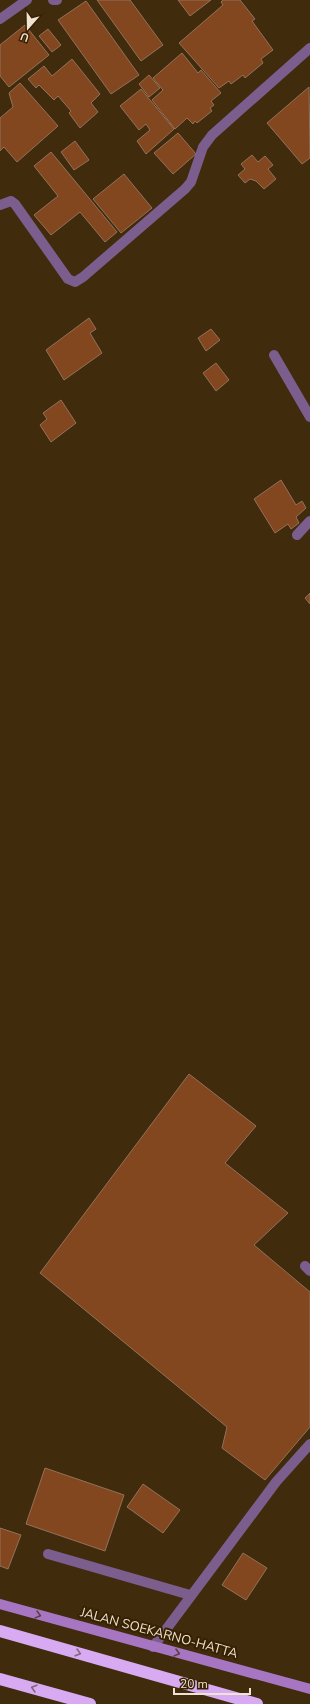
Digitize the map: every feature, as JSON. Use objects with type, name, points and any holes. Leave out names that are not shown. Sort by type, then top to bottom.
[{"type":"highway","points":[[0,1631],[258,1704]]},
{"type":"highway","points":[[0,1679],[90,1704]]},
{"type":"main road","name":"JALAN SOEKARNO-HATTA","points":[[0,1604],[310,1689]]},
{"type":"street","points":[[0,19],[27,0]]},
{"type":"street","points":[[52,0],[57,0]]},
{"type":"street","points":[[0,205],[11,201],[15,204],[68,280],[75,282],[83,277],[185,188],[191,182],[204,147],[212,135],[310,48]]},
{"type":"street","points":[[274,355],[310,418]]},
{"type":"street","points":[[296,534],[310,521]]},
{"type":"street","points":[[153,1646],[276,1482],[310,1444]]},
{"type":"street","points":[[48,1554],[190,1595]]},
{"type":"building","points":[[97,0],[130,0],[163,45],[141,61]]},
{"type":"building","points":[[178,0],[211,0],[190,16]]},
{"type":"building","points":[[223,0],[240,0],[255,19],[252,21],[273,50],[261,59],[263,63],[245,78],[243,75],[231,84],[229,81],[219,88],[179,43],[223,5],[221,2]]},
{"type":"building","points":[[86,1],[139,75],[111,94],[58,20]]},
{"type":"building","points":[[25,25],[49,55],[9,87],[0,76],[0,45]]},
{"type":"building","points":[[48,29],[61,45],[52,52],[39,36]]},
{"type":"building","points":[[182,53],[198,73],[201,70],[221,93],[211,101],[214,105],[210,108],[212,111],[197,123],[195,121],[193,124],[187,118],[175,129],[152,100],[163,90],[153,78]]},
{"type":"building","points":[[72,59],[100,94],[91,103],[98,112],[80,128],[69,113],[71,111],[58,96],[54,100],[39,85],[36,88],[28,79],[44,66],[52,76]]},
{"type":"building","points":[[149,75],[160,88],[149,97],[139,84]]},
{"type":"building","points":[[20,83],[58,126],[17,162],[4,147],[0,151],[0,118],[13,107],[9,93]]},
{"type":"building","points":[[309,87],[310,158],[302,164],[267,123]]},
{"type":"building","points":[[141,89],[174,129],[146,154],[137,141],[150,130],[146,124],[139,130],[120,106]]},
{"type":"building","points":[[178,133],[196,154],[173,174],[154,153]]},
{"type":"building","points":[[75,141],[89,160],[74,170],[61,152]]},
{"type":"building","points":[[51,152],[117,232],[105,242],[80,212],[51,235],[34,215],[58,196],[34,166]]},
{"type":"building","points":[[252,155],[258,162],[265,156],[273,165],[268,169],[276,179],[264,189],[256,181],[250,179],[245,183],[238,175],[245,169],[241,164]]},
{"type":"building","points":[[124,174],[152,208],[121,233],[93,199]]},
{"type":"building","points":[[89,318],[96,329],[90,333],[102,353],[64,380],[46,350]]},
{"type":"building","points":[[211,329],[220,340],[206,351],[198,338]]},
{"type":"building","points":[[216,363],[229,380],[216,391],[203,373]]},
{"type":"building","points":[[61,400],[76,423],[51,442],[40,425],[47,419],[43,413]]},
{"type":"building","points":[[281,480],[296,505],[302,501],[306,508],[296,517],[299,523],[291,529],[288,524],[275,533],[254,499]]},
{"type":"building","points":[[310,593],[310,604],[305,598]]},
{"type":"building","points":[[189,1074],[256,1126],[225,1163],[288,1213],[254,1245],[310,1292],[310,1427],[265,1480],[222,1448],[227,1427],[40,1273]]},
{"type":"building","points":[[45,1468],[124,1495],[105,1551],[26,1524]]},
{"type":"building","points":[[143,1484],[180,1510],[163,1533],[127,1507]]},
{"type":"building","points":[[0,1528],[21,1535],[8,1569],[0,1566]]},
{"type":"building","points":[[243,1553],[267,1568],[246,1600],[222,1585]]}]
